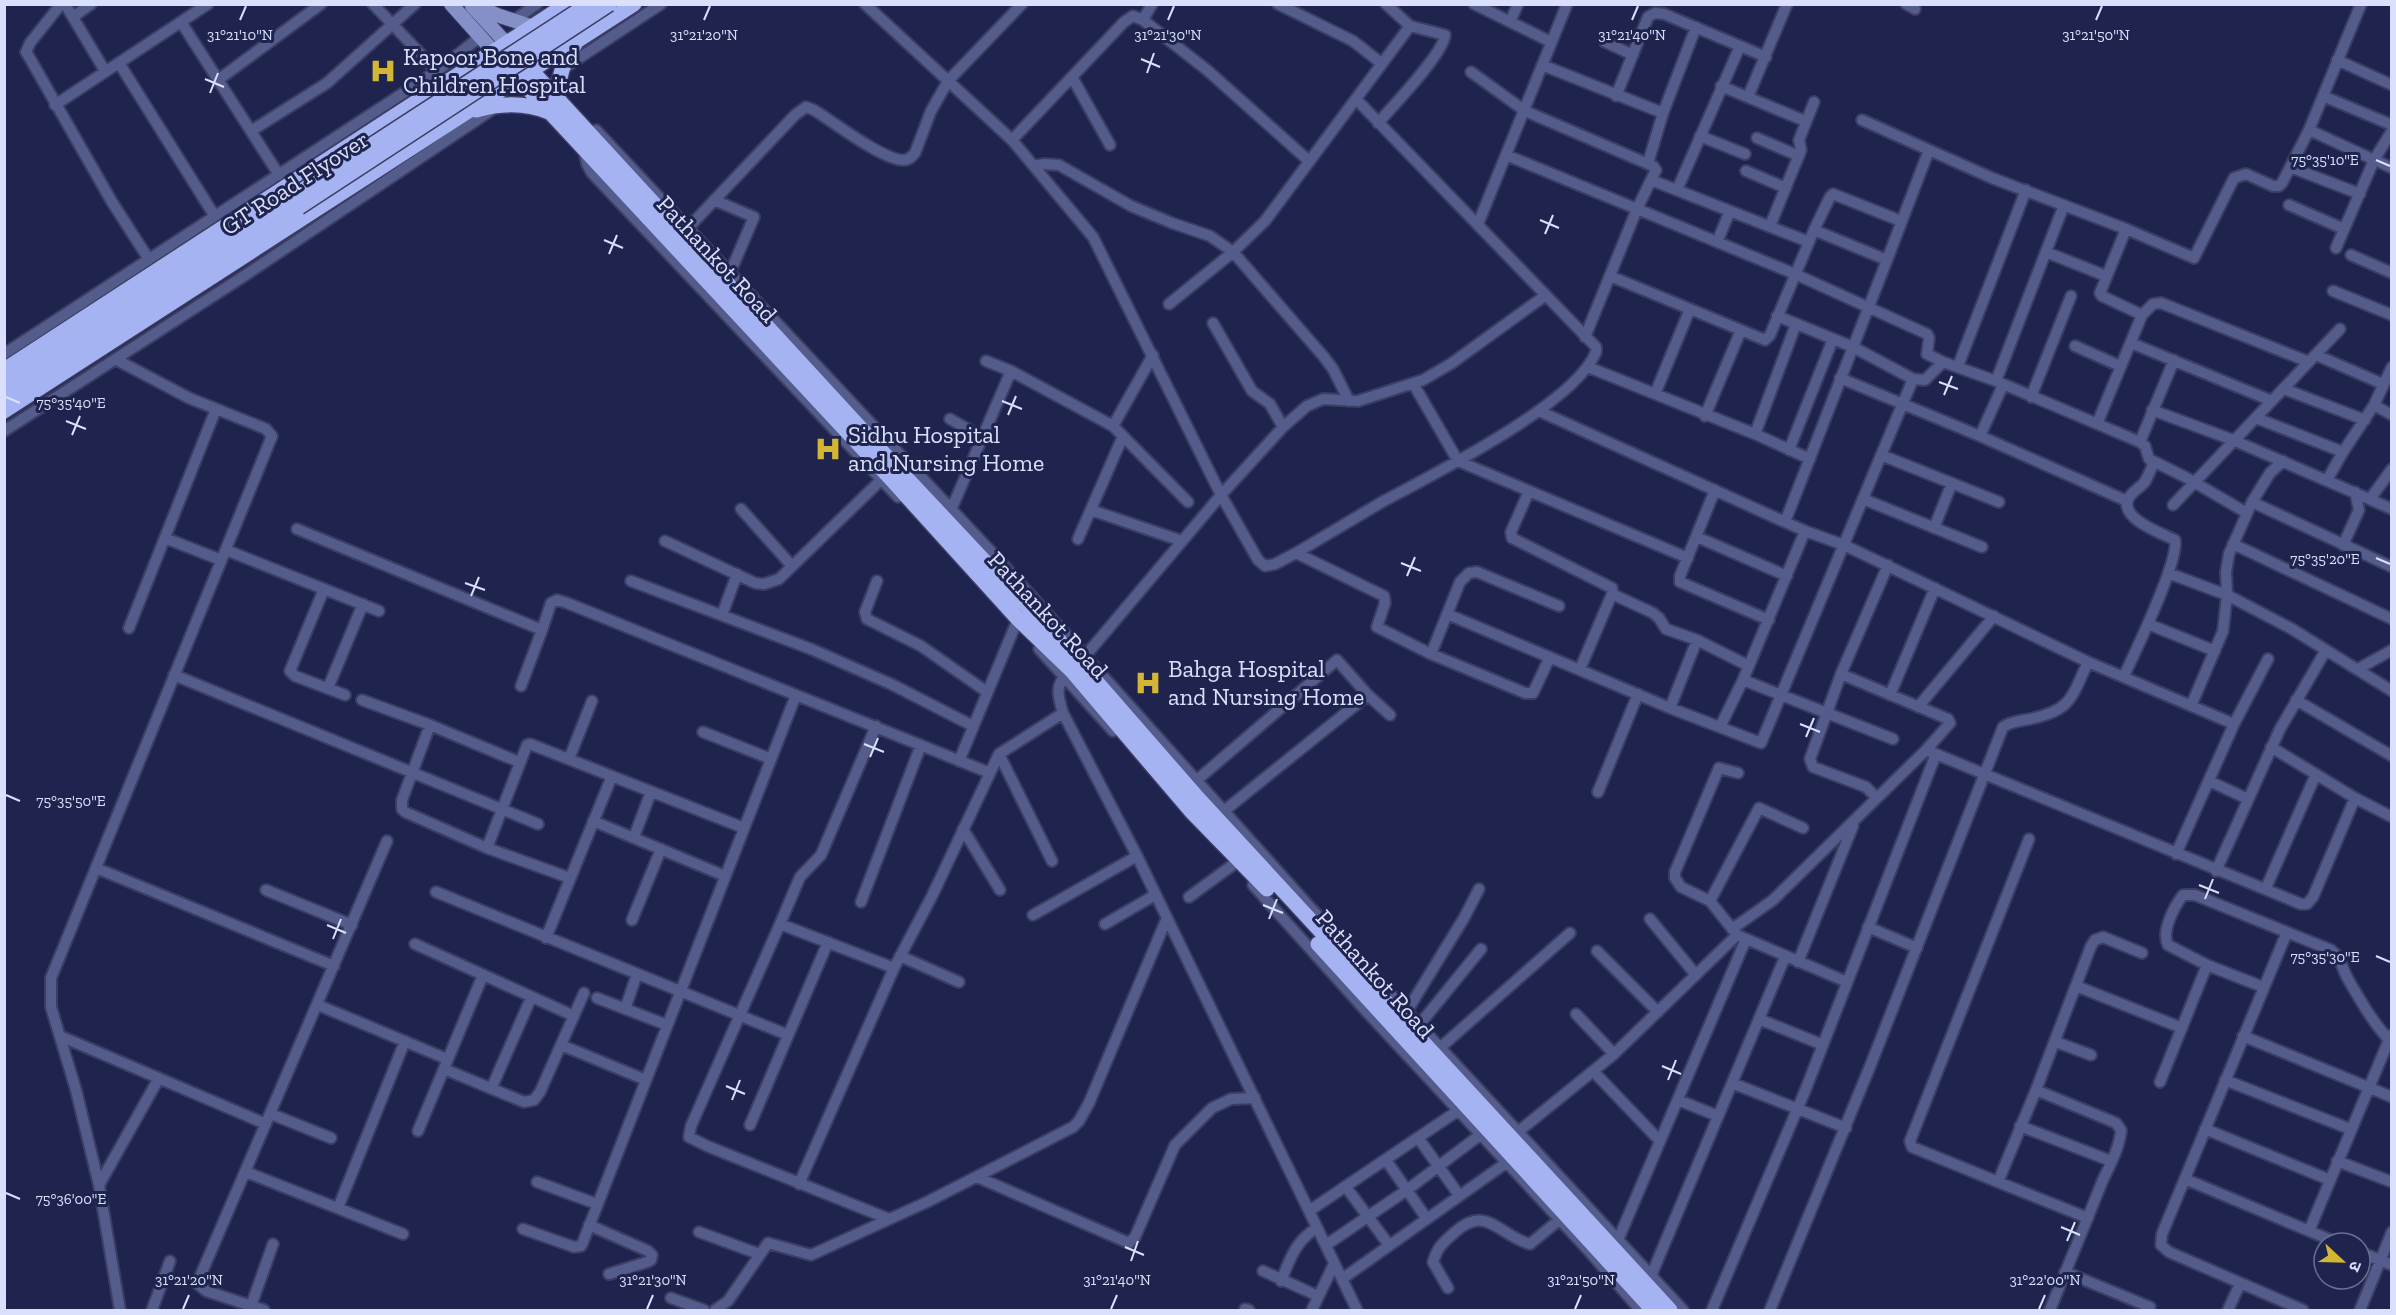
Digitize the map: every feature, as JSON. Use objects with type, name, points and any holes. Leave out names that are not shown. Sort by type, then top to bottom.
[{"type":"highway","points":[[4,370],[567,4]]},
{"type":"highway","name":"GT Road Flyover","points":[[4,399],[589,4]]},
{"type":"highway","name":"GT Road Flyover","points":[[4,383],[609,4]]},
{"type":"highway","points":[[4,411],[68,372],[634,4]]},
{"type":"highway","points":[[555,106],[561,70],[576,41]]},
{"type":"highway","points":[[501,48],[899,470],[1075,666],[1670,1311]]},
{"type":"highway","points":[[464,113],[501,104],[555,106]]},
{"type":"highway","name":"Pathankot Road","points":[[555,106],[584,148],[892,480],[1016,621],[1075,666],[1191,811],[1314,939],[1653,1311]]},
{"type":"main road","points":[[450,4],[481,36],[501,48]]},
{"type":"main road","points":[[473,4],[501,48]]},
{"type":"main road","points":[[473,4],[533,27]]},
{"type":"street","points":[[105,71],[63,4],[30,43],[26,52],[112,202],[148,258]]},
{"type":"street","points":[[73,17],[91,4]]},
{"type":"street","points":[[55,105],[208,4]]},
{"type":"street","points":[[218,80],[321,4]]},
{"type":"street","points":[[373,4],[437,71]]},
{"type":"street","points":[[251,131],[327,83],[391,23],[415,4]]},
{"type":"street","points":[[513,21],[537,4]]},
{"type":"street","points":[[561,70],[661,4]]},
{"type":"street","points":[[865,4],[1012,140],[1093,237],[1221,495],[1261,565],[1269,566],[1296,553],[1458,461],[1539,411],[1574,382],[1587,367],[1596,350],[1546,295],[1356,99]]},
{"type":"street","points":[[688,228],[795,115],[806,107],[862,142],[898,159],[911,158],[939,93],[1022,4]]},
{"type":"street","points":[[1143,20],[1152,4]]},
{"type":"street","points":[[1278,4],[1353,41],[1381,63]]},
{"type":"street","points":[[1378,123],[1437,54],[1444,40],[1444,34],[1410,26],[1386,4]]},
{"type":"street","points":[[1474,4],[1551,42]]},
{"type":"street","points":[[1510,22],[1518,4]]},
{"type":"street","points":[[1478,224],[1567,4]]},
{"type":"street","points":[[1748,97],[1787,4]]},
{"type":"street","points":[[1862,120],[1929,150],[2194,258],[2234,178],[2246,174],[2277,187],[2282,183],[2309,130],[2361,4]]},
{"type":"street","points":[[1616,96],[1648,17],[1655,13],[1664,14],[1766,57]]},
{"type":"street","points":[[1012,140],[1129,17],[1133,16],[1143,20],[1207,70],[1309,161]]},
{"type":"street","points":[[181,22],[279,175]]},
{"type":"street","points":[[1169,304],[1233,252],[1265,221],[1410,26]]},
{"type":"street","points":[[1648,163],[1663,113],[1696,27]]},
{"type":"street","points":[[4,354],[437,71],[481,36]]},
{"type":"street","points":[[1605,42],[1633,55]]},
{"type":"street","points":[[1677,190],[1740,46]]},
{"type":"street","points":[[2337,60],[2391,85]]},
{"type":"street","points":[[119,63],[214,215]]},
{"type":"street","points":[[1542,65],[1663,113]]},
{"type":"street","points":[[1471,72],[1525,111],[1655,168],[1585,337]]},
{"type":"street","points":[[1072,77],[1110,146]]},
{"type":"street","points":[[1721,86],[1805,121]]},
{"type":"street","points":[[2323,96],[2391,125]]},
{"type":"street","points":[[1770,226],[1802,148],[1799,140],[1814,102]]},
{"type":"street","points":[[4,431],[244,276],[501,104]]},
{"type":"street","points":[[555,106],[586,120],[951,510],[1234,864],[1640,1311]]},
{"type":"street","points":[[2309,130],[2391,168]]},
{"type":"street","points":[[2336,248],[2374,160],[2391,131]]},
{"type":"street","points":[[1700,136],[1745,154]]},
{"type":"street","points":[[1757,138],[1799,156]]},
{"type":"street","points":[[584,148],[587,164],[592,173],[1016,621],[959,761]]},
{"type":"street","points":[[1785,522],[1929,150]]},
{"type":"street","points":[[1506,155],[1795,274],[1927,334],[1929,338],[1926,353],[2140,442],[2145,446],[2148,458],[2154,462],[2247,513]]},
{"type":"street","points":[[1034,166],[1059,165],[1131,206],[1172,224],[1210,236],[1233,252],[1324,357],[1333,369],[1349,401]]},
{"type":"street","points":[[2290,167],[2360,194]]},
{"type":"street","points":[[1746,171],[1786,188]]},
{"type":"street","points":[[1651,180],[1809,242]]},
{"type":"street","points":[[1958,366],[2026,190]]},
{"type":"street","points":[[1610,276],[1765,340],[1770,335],[1814,230],[1833,194],[1901,221]]},
{"type":"street","points":[[714,200],[754,217],[730,273]]},
{"type":"street","points":[[1980,436],[2064,204]]},
{"type":"street","points":[[2289,205],[2344,229]]},
{"type":"street","points":[[1716,242],[1730,211]]},
{"type":"street","points":[[2126,229],[2100,290],[2101,295],[2142,315]]},
{"type":"street","points":[[1814,230],[1887,260]]},
{"type":"street","points":[[2046,252],[2106,276]]},
{"type":"street","points":[[2350,255],[2391,273]]},
{"type":"street","points":[[2333,291],[2391,315]]},
{"type":"street","points":[[1357,1311],[1137,856],[1063,713],[1057,689],[1221,495],[1283,427],[1307,406],[1323,399],[1358,400],[1414,385],[1444,368],[1546,295]]},
{"type":"street","points":[[2031,397],[2071,296]]},
{"type":"street","points":[[2097,424],[2142,315],[2152,304],[2161,303],[2383,384]]},
{"type":"street","points":[[1655,394],[1690,309]]},
{"type":"street","points":[[1777,316],[1853,347],[1914,379],[1925,380],[1943,362]]},
{"type":"street","points":[[1213,323],[1252,391],[1270,404],[1283,427]]},
{"type":"street","points":[[1755,434],[1796,324]]},
{"type":"street","points":[[2173,505],[2340,329]]},
{"type":"street","points":[[1705,416],[1741,330]]},
{"type":"street","points":[[1789,450],[1833,339]]},
{"type":"street","points":[[2131,343],[2271,401]]},
{"type":"street","points":[[2075,346],[2120,366]]},
{"type":"street","points":[[1113,426],[1153,355]]},
{"type":"street","points":[[115,359],[163,385],[266,429],[272,436],[51,978],[51,1007],[99,1185],[120,1311]]},
{"type":"street","points":[[2140,442],[2174,360]]},
{"type":"street","points":[[986,362],[1011,371],[1113,426],[1188,502]]},
{"type":"street","points":[[1587,367],[1705,416],[1755,434],[1810,459]]},
{"type":"street","points":[[2326,480],[2374,405],[2391,368]]},
{"type":"street","points":[[951,510],[1011,371]]},
{"type":"street","points":[[1840,378],[1980,436],[2127,501]]},
{"type":"street","points":[[1447,614],[1670,708],[1761,743],[1914,379]]},
{"type":"street","points":[[1414,385],[1458,461],[1688,558]]},
{"type":"street","points":[[2284,389],[2365,420]]},
{"type":"street","points":[[2374,405],[2391,415]]},
{"type":"street","points":[[129,628],[216,409]]},
{"type":"street","points":[[2152,410],[2233,440],[2391,509]]},
{"type":"street","points":[[1539,411],[1805,531],[1844,545],[1888,565],[2088,662],[2234,724]]},
{"type":"street","points":[[2256,418],[2343,452]]},
{"type":"street","points":[[950,419],[984,438]]},
{"type":"street","points":[[1078,539],[1123,436]]},
{"type":"street","points":[[1881,455],[1999,502]]},
{"type":"street","points":[[2191,706],[2223,631],[2227,595],[2226,572],[2234,544],[2252,502],[2270,473],[2283,461]]},
{"type":"street","points":[[2124,676],[2168,573],[2176,542],[2130,515],[2126,508],[2127,501],[2144,482],[2154,462]]},
{"type":"street","points":[[2370,499],[2391,469]]},
{"type":"street","points":[[665,541],[764,584],[779,579],[881,480]]},
{"type":"street","points":[[1934,528],[1952,483]]},
{"type":"street","points":[[1715,490],[1680,576],[1680,582],[1768,620]]},
{"type":"street","points":[[1529,491],[1512,531],[1512,538],[1611,586],[1612,594],[1580,669]]},
{"type":"street","points":[[2343,545],[2359,510],[2355,492]]},
{"type":"street","points":[[1863,499],[1982,547]]},
{"type":"street","points":[[2252,502],[2391,567]]},
{"type":"street","points":[[741,509],[792,566]]},
{"type":"street","points":[[1090,510],[1182,542]]},
{"type":"street","points":[[297,529],[542,630]]},
{"type":"street","points":[[1720,727],[1743,680],[1805,531]]},
{"type":"street","points":[[1696,537],[1787,576]]},
{"type":"street","points":[[165,538],[224,555],[324,589],[379,611]]},
{"type":"street","points":[[2234,544],[2391,619]]},
{"type":"street","points":[[1296,553],[1384,596],[1385,603],[1377,627],[1431,654],[1529,694],[1535,689],[1550,657]]},
{"type":"street","points":[[1877,798],[1866,787],[1821,770],[1810,763],[1841,674],[1888,565]]},
{"type":"street","points":[[1431,654],[1460,582],[1472,572],[1559,606]]},
{"type":"street","points":[[2168,573],[2227,595],[2292,629],[2391,690]]},
{"type":"street","points":[[722,615],[737,574]]},
{"type":"street","points":[[631,581],[868,674],[973,726]]},
{"type":"street","points":[[877,581],[865,612],[867,619],[921,646],[987,692]]},
{"type":"street","points":[[1890,695],[1935,588]]},
{"type":"street","points":[[324,589],[290,671],[295,676],[345,695]]},
{"type":"street","points":[[1612,594],[1653,613],[1666,629],[1697,640],[1749,666]]},
{"type":"street","points":[[521,686],[551,603],[560,601],[990,773]]},
{"type":"street","points":[[328,688],[363,604]]},
{"type":"street","points":[[1918,707],[1994,616]]},
{"type":"street","points":[[2148,624],[2215,651]]},
{"type":"street","points":[[1670,708],[1697,640]]},
{"type":"street","points":[[2216,871],[2271,747],[2326,650]]},
{"type":"street","points":[[2358,669],[2391,650]]},
{"type":"street","points":[[2176,854],[2234,724],[2268,659]]},
{"type":"street","points":[[1197,780],[1337,660],[1368,695],[1390,715]]},
{"type":"street","points":[[1770,1311],[1846,1128],[2003,727],[2044,716],[2066,705],[2088,662]]},
{"type":"street","points":[[1075,666],[1197,780],[1309,906],[1683,1311]]},
{"type":"street","points":[[1712,1311],[1797,1109],[1847,982],[1931,752],[1950,722],[1841,674]]},
{"type":"street","points":[[174,675],[538,824]]},
{"type":"street","points":[[1743,680],[1893,740]]},
{"type":"street","points":[[1598,792],[1638,694]]},
{"type":"street","points":[[523,1229],[578,1247],[583,1242],[796,695]]},
{"type":"street","points":[[1224,811],[1368,695]]},
{"type":"street","points":[[362,700],[519,762]]},
{"type":"street","points":[[2296,700],[2391,756]]},
{"type":"street","points":[[569,759],[592,701]]},
{"type":"street","points":[[799,1184],[894,968],[999,754],[1063,713]]},
{"type":"street","points":[[430,725],[402,800],[402,809],[487,848],[570,878]]},
{"type":"street","points":[[876,726],[824,850],[819,859],[800,877],[691,1126],[689,1137],[889,1219]]},
{"type":"street","points":[[703,732],[771,759]]},
{"type":"street","points":[[487,848],[519,762],[527,745],[530,744],[744,828]]},
{"type":"street","points":[[861,902],[921,745]]},
{"type":"street","points":[[2271,747],[2391,818]]},
{"type":"street","points":[[1931,752],[2301,904],[2311,901],[2355,798]]},
{"type":"street","points":[[1519,1131],[1614,1054],[1877,798],[1931,752]]},
{"type":"street","points":[[999,754],[1052,861]]},
{"type":"street","points":[[1738,772],[1719,768],[1675,872],[1675,878],[1681,887],[1710,901],[1738,934],[1785,957],[1847,982]]},
{"type":"street","points":[[2266,888],[2316,774]]},
{"type":"street","points":[[546,938],[612,776]]},
{"type":"street","points":[[2209,781],[2248,799]]},
{"type":"street","points":[[634,837],[651,792]]},
{"type":"street","points":[[1710,901],[1759,808],[1803,828]]},
{"type":"street","points":[[1798,962],[1855,820]]},
{"type":"street","points":[[593,821],[725,876]]},
{"type":"street","points":[[963,828],[1000,890]]},
{"type":"street","points":[[2030,839],[1910,1141],[1912,1147],[2088,1218]]},
{"type":"street","points":[[264,1311],[251,1306],[234,1306],[206,1291],[198,1284],[200,1275],[387,841]]},
{"type":"street","points":[[632,920],[661,849]]},
{"type":"street","points":[[1033,915],[1137,856]]},
{"type":"street","points":[[1190,897],[1234,864]]},
{"type":"street","points":[[96,868],[334,966]]},
{"type":"street","points":[[1407,1011],[1464,918],[1479,889]]},
{"type":"street","points":[[266,890],[352,925]]},
{"type":"street","points":[[436,892],[788,1035]]},
{"type":"street","points":[[1105,924],[1155,895]]},
{"type":"street","points":[[2263,987],[2173,949],[2166,941],[2166,930],[2183,895],[2195,895],[2322,945],[2337,954],[2365,1008],[2390,1036],[2308,1231]]},
{"type":"street","points":[[715,1311],[732,1296],[768,1243],[811,1255],[930,1201],[1066,1131],[1078,1121],[1089,1103],[1167,918]]},
{"type":"street","points":[[1650,919],[1696,975]]},
{"type":"street","points":[[780,924],[894,968]]},
{"type":"street","points":[[1868,927],[1917,948]]},
{"type":"street","points":[[2287,932],[2162,1234],[2161,1245],[2169,1252],[2303,1311]]},
{"type":"street","points":[[1441,1047],[1570,933]]},
{"type":"street","points":[[1618,1240],[1678,1100],[1738,934]]},
{"type":"street","points":[[1998,1182],[2056,1042],[2091,946],[2100,937],[2142,953]]},
{"type":"street","points":[[750,1125],[828,942]]},
{"type":"street","points":[[415,944],[573,1016]]},
{"type":"street","points":[[1420,1024],[1481,949]]},
{"type":"street","points":[[1597,951],[1658,1012]]},
{"type":"street","points":[[900,956],[959,982]]},
{"type":"street","points":[[1651,1276],[1785,957]]},
{"type":"street","points":[[2160,1082],[2207,965]]},
{"type":"street","points":[[625,1009],[637,974]]},
{"type":"street","points":[[418,1131],[483,975]]},
{"type":"street","points":[[2076,986],[2182,1028]]},
{"type":"street","points":[[318,1005],[405,1041],[492,1088],[524,1102],[534,1100],[540,1092],[584,993]]},
{"type":"street","points":[[492,1088],[531,998]]},
{"type":"street","points":[[597,998],[667,1025]]},
{"type":"street","points":[[1576,1014],[1614,1054]]},
{"type":"street","points":[[1759,1019],[1822,1045]]},
{"type":"street","points":[[60,1036],[159,1078],[268,1119],[331,1138]]},
{"type":"street","points":[[2243,1036],[2391,1097]]},
{"type":"street","points":[[338,1208],[405,1041]]},
{"type":"street","points":[[2056,1042],[2091,1055]]},
{"type":"street","points":[[561,1045],[646,1080]]},
{"type":"street","points":[[1593,1071],[1660,1141]]},
{"type":"street","points":[[99,1185],[159,1078]]},
{"type":"street","points":[[2225,1080],[2350,1129]]},
{"type":"street","points":[[1732,1083],[1846,1128]]},
{"type":"street","points":[[2036,1090],[2116,1124],[2121,1134],[2050,1311]]},
{"type":"street","points":[[977,1177],[1129,1244],[1136,1237],[1175,1145],[1212,1108],[1231,1099],[1255,1098]]},
{"type":"street","points":[[1678,1100],[1718,1116]]},
{"type":"street","points":[[1309,1211],[1459,1110]]},
{"type":"street","points":[[2020,1126],[2111,1161]]},
{"type":"street","points":[[2205,1129],[2330,1180]]},
{"type":"street","points":[[1326,1245],[1407,1190],[1480,1135]]},
{"type":"street","points":[[1419,1138],[1459,1195]]},
{"type":"street","points":[[1386,1160],[1426,1219]]},
{"type":"street","points":[[2337,1161],[2391,1182]]},
{"type":"street","points":[[1342,1279],[1506,1163]]},
{"type":"street","points":[[246,1172],[403,1234]]},
{"type":"street","points":[[2185,1179],[2312,1233]]},
{"type":"street","points":[[537,1182],[597,1204]]},
{"type":"street","points":[[1346,1187],[1389,1245]]},
{"type":"street","points":[[1448,1288],[1433,1262],[1437,1247],[1465,1223],[1477,1219],[1488,1221],[1519,1241],[1530,1244],[1559,1220]]},
{"type":"street","points":[[589,1225],[648,1251],[652,1255],[651,1260],[647,1262],[609,1274]]},
{"type":"street","points":[[1281,1281],[1297,1244],[1317,1228]]},
{"type":"street","points":[[699,1232],[759,1254]]},
{"type":"street","points":[[2360,1311],[2391,1232]]},
{"type":"street","points":[[251,1306],[273,1244]]},
{"type":"street","points":[[2372,1257],[2391,1266]]},
{"type":"street","points":[[152,1311],[170,1261]]},
{"type":"street","points":[[1312,1311],[1334,1263]]},
{"type":"street","points":[[1263,1271],[1318,1296]]},
{"type":"street","points":[[2065,1272],[2151,1307]]},
{"type":"street","points":[[2229,1311],[2240,1284]]},
{"type":"street","points":[[671,1298],[704,1311]]},
{"type":"place","name":"Kapoor Bone and Children Hospital","points":[[383,71]]},
{"type":"place","name":"Sidhu Hospital and Nursing Home","points":[[828,449]]},
{"type":"place","name":"Bahga Hospital and Nursing Home","points":[[1148,683]]}]
